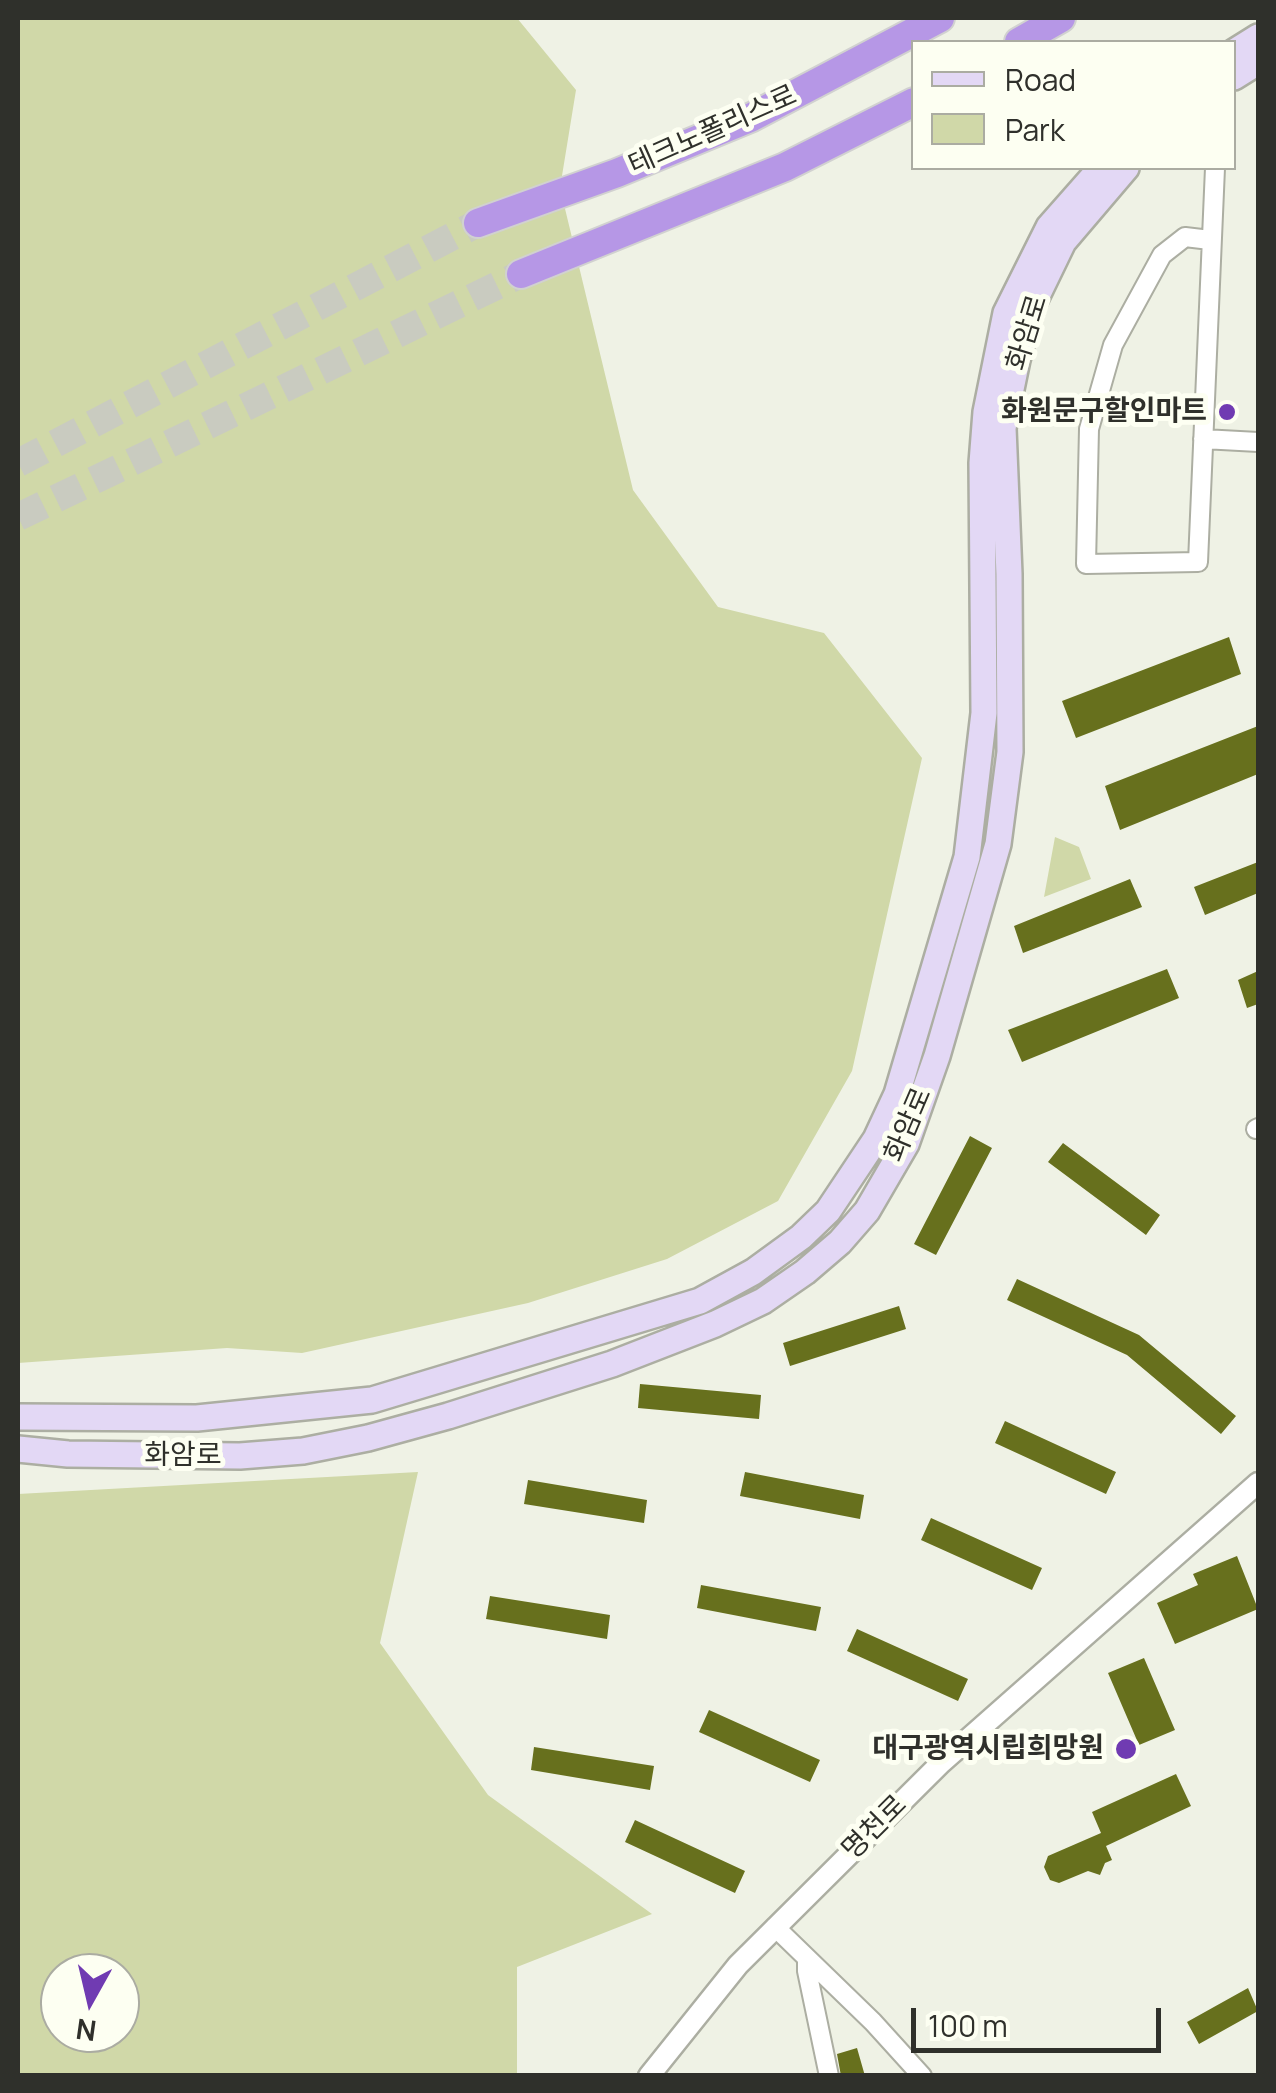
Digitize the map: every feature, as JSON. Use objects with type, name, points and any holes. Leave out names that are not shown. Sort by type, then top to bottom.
[{"type":"highway","name":"테크노폴리스로","points":[[478,223],[617,174],[750,118],[940,18]]},
{"type":"highway","points":[[1023,40],[1061,18]]},
{"type":"highway","name":"테크노폴리스로","points":[[522,274],[785,167],[911,104]]},
{"type":"main road","points":[[1236,51],[1258,37]]},
{"type":"main road","points":[[1236,77],[1258,62]]},
{"type":"main road","name":"화암로","points":[[18,1418],[197,1418],[372,1400],[700,1301],[753,1272],[828,1212],[867,1154],[897,1094],[967,856],[984,714],[984,428],[1006,312],[1049,227],[1099,170]]},
{"type":"main road","name":"화암로","points":[[18,1449],[68,1454],[240,1456],[319,1448],[448,1416],[612,1364],[764,1301],[840,1242],[867,1211],[906,1144],[998,844],[1010,752],[1004,428],[1016,360],[1033,304],[1063,242],[1124,170]]},
{"type":"street","points":[[1210,240],[1185,237],[1162,255],[1112,345],[1089,429],[1086,564],[1198,562],[1215,170]]},
{"type":"street","points":[[1202,439],[1258,442]]},
{"type":"street","name":"명천로","points":[[649,2076],[707,2002],[775,1927],[942,1763],[1258,1484]]},
{"type":"street","points":[[775,1927],[874,2022],[922,2076]]},
{"type":"street","points":[[807,1959],[829,2076]]},
{"type":"green space","points":[[18,18],[517,18],[576,90],[560,188],[633,490],[718,607],[824,633],[922,758],[852,1071],[778,1201],[667,1259],[528,1303],[302,1353],[227,1348],[18,1363]]},
{"type":"green space","points":[[1055,837],[1079,847],[1091,879],[1044,897]]},
{"type":"green space","points":[[418,1472],[380,1643],[488,1795],[652,1914],[517,1967],[517,2075],[18,2075],[18,1494]]},
{"type":"building","points":[[1229,637],[1241,674],[1076,738],[1062,701]]},
{"type":"building","points":[[1258,726],[1258,774],[1120,830],[1105,786]]},
{"type":"building","points":[[1258,862],[1258,893],[1205,915],[1194,887]]},
{"type":"building","points":[[1130,879],[1142,907],[1023,953],[1014,926]]},
{"type":"building","points":[[1167,969],[1179,998],[1022,1062],[1008,1030]]},
{"type":"building","points":[[1258,971],[1258,1004],[1247,1008],[1238,980]]},
{"type":"building","points":[[970,1136],[992,1148],[936,1255],[914,1244]]},
{"type":"building","points":[[1063,1143],[1160,1215],[1146,1235],[1048,1162]]},
{"type":"building","points":[[1017,1279],[1139,1335],[1236,1416],[1221,1434],[1127,1355],[1007,1300]]},
{"type":"building","points":[[899,1306],[906,1329],[790,1366],[783,1343]]},
{"type":"building","points":[[640,1384],[761,1395],[759,1419],[638,1408]]},
{"type":"building","points":[[1005,1421],[1116,1472],[1106,1494],[995,1443]]},
{"type":"building","points":[[745,1472],[864,1495],[860,1519],[740,1496]]},
{"type":"building","points":[[528,1480],[647,1500],[644,1523],[524,1504]]},
{"type":"building","points":[[931,1518],[1042,1568],[1032,1590],[921,1540]]},
{"type":"building","points":[[1237,1556],[1258,1609],[1175,1644],[1157,1603],[1198,1585],[1193,1574]]},
{"type":"building","points":[[701,1585],[821,1607],[816,1631],[697,1608]]},
{"type":"building","points":[[490,1596],[610,1615],[607,1639],[486,1619]]},
{"type":"building","points":[[857,1629],[968,1679],[958,1701],[847,1651]]},
{"type":"building","points":[[1144,1658],[1175,1730],[1139,1745],[1108,1673]]},
{"type":"building","points":[[709,1710],[820,1760],[810,1782],[699,1732]]},
{"type":"building","points":[[534,1747],[654,1766],[650,1790],[531,1770]]},
{"type":"building","points":[[1176,1774],[1191,1806],[1106,1846],[1112,1860],[1105,1863],[1100,1875],[1088,1871],[1059,1883],[1050,1880],[1044,1867],[1048,1856],[1101,1833],[1092,1812]]},
{"type":"building","points":[[635,1820],[745,1871],[735,1893],[625,1842]]},
{"type":"building","points":[[1248,1988],[1258,2011],[1199,2044],[1187,2022]]},
{"type":"building","points":[[857,2048],[865,2076],[841,2076],[837,2054]]},
{"type":"tunnel","points":[[18,463],[478,223]]},
{"type":"tunnel","points":[[18,517],[521,274]]},
{"type":"place","name":"화원문구할인마트","points":[[1227,412]]},
{"type":"place","name":"대구광역시립희망원","points":[[1126,1749]]}]
